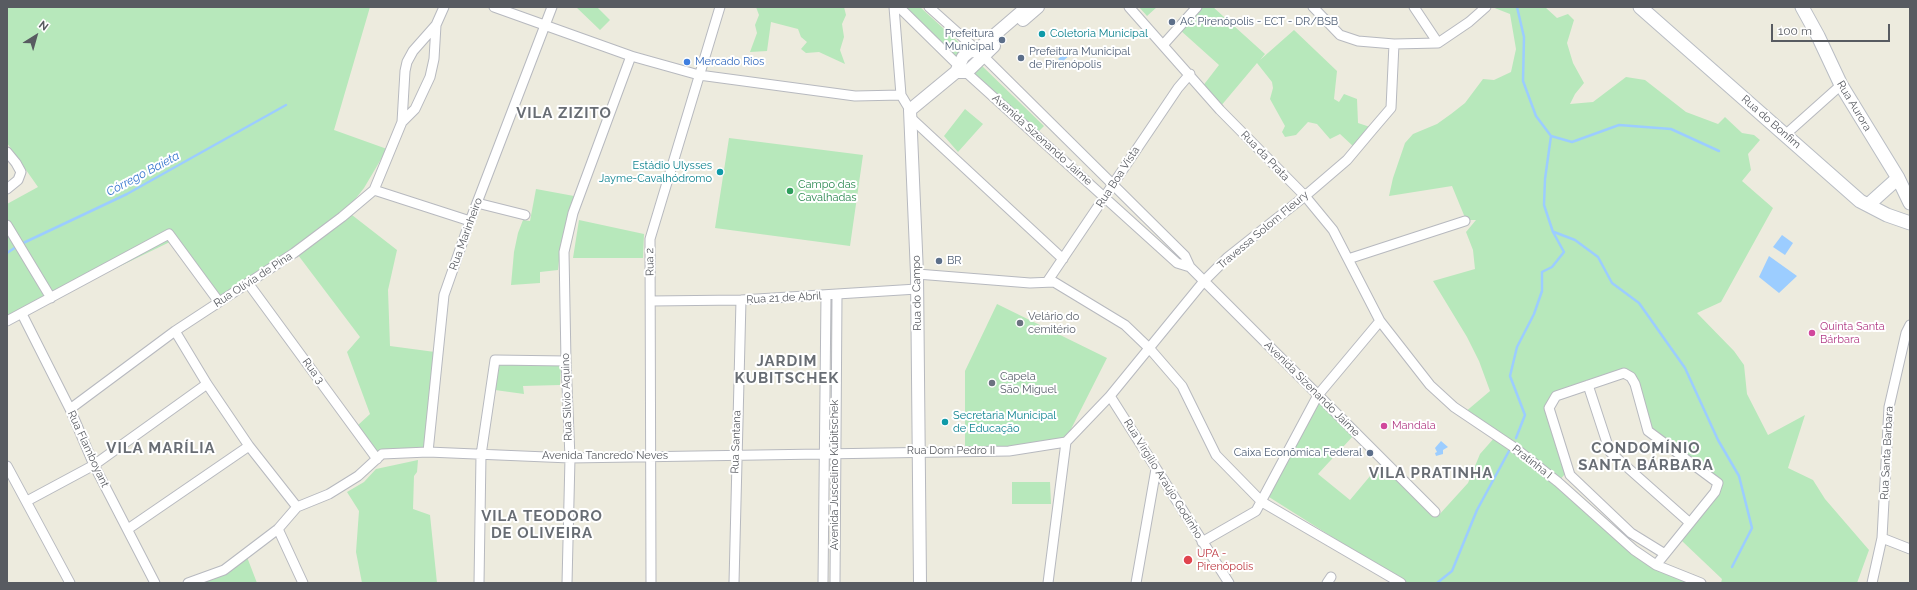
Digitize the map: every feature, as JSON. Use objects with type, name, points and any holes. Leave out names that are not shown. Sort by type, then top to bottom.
[{"type":"main road","name":"Rua do Bonfim","points":[[1640,7],[1860,200],[1887,215],[1910,223]]},
{"type":"main road","name":"Rua Aurora","points":[[1802,7],[1818,36],[1841,85],[1898,178],[1910,203]]},
{"type":"main road","points":[[1868,205],[1898,178]]},
{"type":"street","name":"Rua Olívia de Pina","points":[[70,409],[175,331],[294,253],[342,217],[374,190],[402,122],[405,71],[408,62],[413,51],[436,25],[444,7]]},
{"type":"street","points":[[494,7],[630,56],[699,75],[855,96],[901,95]]},
{"type":"street","name":"Rua 2","points":[[651,583],[650,239],[720,7]]},
{"type":"street","name":"Rua do Campo","points":[[894,7],[901,95],[911,114],[917,274],[920,583]]},
{"type":"street","name":"Avenida Sizenando Jaime","points":[[899,7],[960,70],[1038,136],[1177,263],[1190,267]]},
{"type":"street","name":"Avenida Sizenando Jaime","points":[[929,7],[980,53],[1185,256],[1190,267],[1435,512]]},
{"type":"street","points":[[980,53],[1027,7]]},
{"type":"street","points":[[1038,7],[980,53],[969,52],[963,57],[960,70],[911,114],[1063,259]]},
{"type":"street","name":"Rua da Prata","points":[[1129,7],[1190,74],[1220,110],[1304,196],[1333,230],[1380,321]]},
{"type":"street","points":[[1163,44],[1197,7]]},
{"type":"street","points":[[1313,7],[1340,35],[1358,41],[1394,44],[1438,43],[1469,22],[1486,7]]},
{"type":"street","points":[[1414,7],[1438,43]]},
{"type":"street","name":"Rua Marinheiro","points":[[428,452],[444,295],[477,202],[552,8]]},
{"type":"street","name":"Rua Olívia de Pina","points":[[402,122],[415,110],[430,77],[434,59],[436,25]]},
{"type":"street","name":"Travessa Solom Fleury","points":[[1066,442],[1110,396],[1150,349],[1204,281],[1228,257],[1304,196],[1356,150],[1391,108],[1394,44]]},
{"type":"street","name":"Rua Silvio Aquino","points":[[567,583],[570,458],[564,252],[573,213],[630,56]]},
{"type":"street","name":"Rua Boa Vista","points":[[1047,282],[1178,88],[1190,74]]},
{"type":"street","points":[[1785,135],[1841,85]]},
{"type":"street","points":[[1038,136],[1049,123]]},
{"type":"street","points":[[7,152],[21,172],[18,180],[7,189]]},
{"type":"street","points":[[374,190],[470,221]]},
{"type":"street","points":[[477,202],[525,215]]},
{"type":"street","points":[[1348,259],[1465,221]]},
{"type":"street","points":[[7,225],[51,298]]},
{"type":"street","points":[[7,321],[169,234],[219,302]]},
{"type":"street","points":[[917,274],[1030,283],[1054,282],[1125,325],[1150,349],[1182,386],[1216,455],[1262,502],[1400,583]]},
{"type":"street","name":"Rua 3","points":[[248,283],[377,459]]},
{"type":"street","name":"Rua 21 de Abril","points":[[651,301],[741,300],[917,289]]},
{"type":"street","name":"Avenida Juscelino Kubitschek","points":[[822,583],[826,295]]},
{"type":"street","name":"Avenida Juscelino Kubitschek","points":[[835,583],[837,295]]},
{"type":"street","name":"Rua Santana","points":[[734,583],[741,300]]},
{"type":"street","name":"Rua Flamboyant","points":[[22,314],[70,409],[94,465],[155,583]]},
{"type":"street","points":[[1202,542],[1256,511],[1318,395],[1380,321]]},
{"type":"street","name":"Pratinha I","points":[[1380,321],[1430,385],[1454,407],[1515,448],[1558,482],[1634,550],[1656,565],[1701,583]]},
{"type":"street","name":"Rua Santa Barbara","points":[[1872,583],[1882,538],[1888,407],[1906,333],[1910,324]]},
{"type":"street","points":[[175,331],[207,384],[249,446],[297,507]]},
{"type":"street","points":[[479,583],[481,455],[495,360],[566,361]]},
{"type":"street","points":[[1656,565],[1665,554],[1715,492],[1718,483],[1648,431],[1635,384],[1631,377],[1624,373],[1556,396],[1549,408],[1570,475],[1631,533],[1665,554]]},
{"type":"street","points":[[27,502],[94,465],[207,384]]},
{"type":"street","points":[[1588,385],[1610,452],[1690,523]]},
{"type":"street","name":"Rua Virgílio Araújo Godinho","points":[[1110,396],[1229,583]]},
{"type":"street","points":[[1048,583],[1066,442]]},
{"type":"street","name":"Rua Dom Pedro II","points":[[835,453],[1009,451],[1066,442]]},
{"type":"street","points":[[128,529],[249,446]]},
{"type":"street","name":"Avenida Tancredo Neves","points":[[377,459],[382,454],[428,452],[570,458],[835,453]]},
{"type":"street","points":[[188,583],[224,570],[278,528],[297,507],[329,494],[358,476],[377,459]]},
{"type":"street","points":[[8,468],[70,583]]},
{"type":"street","points":[[1136,583],[1156,469]]},
{"type":"street","points":[[278,528],[303,583]]},
{"type":"street","points":[[1882,538],[1910,549]]},
{"type":"green space","points":[[7,7],[370,7],[334,130],[387,149],[364,188],[342,216],[217,300],[176,239],[7,321],[7,204],[38,187],[7,143]]},
{"type":"green space","points":[[576,7],[597,7],[610,20],[600,30]]},
{"type":"green space","points":[[756,7],[844,7],[846,15],[842,24],[844,37],[840,50],[845,64],[819,52],[806,53],[801,49],[807,42],[801,37],[798,29],[771,22],[767,51],[750,52],[757,33],[755,25],[759,15]]},
{"type":"green space","points":[[904,7],[920,7],[966,49],[957,59]]},
{"type":"green space","points":[[1139,7],[1157,7],[1147,16]]},
{"type":"green space","points":[[1200,7],[1213,7],[1265,54],[1260,60],[1294,30],[1337,71],[1334,99],[1339,102],[1344,94],[1357,99],[1358,123],[1370,127],[1354,147],[1340,134],[1330,139],[1317,124],[1308,122],[1296,135],[1285,137],[1282,132],[1285,126],[1270,99],[1273,88],[1272,82],[1257,63],[1220,107],[1202,87],[1219,65],[1180,30]]},
{"type":"green space","points":[[1492,7],[1545,7],[1557,18],[1568,14],[1574,20],[1567,43],[1573,63],[1584,83],[1575,94],[1570,104],[1593,102],[1626,77],[1645,80],[1686,112],[1718,124],[1725,117],[1742,133],[1754,135],[1760,140],[1748,154],[1751,170],[1742,181],[1773,208],[1721,302],[1697,313],[1734,351],[1744,365],[1747,394],[1768,435],[1805,415],[1788,468],[1813,480],[1825,499],[1869,550],[1857,583],[1721,583],[1722,579],[1682,541],[1723,484],[1650,430],[1626,371],[1556,393],[1547,409],[1565,474],[1557,483],[1634,550],[1705,583],[1405,583],[1269,497],[1320,399],[1354,435],[1318,474],[1350,500],[1381,463],[1438,516],[1468,483],[1480,454],[1495,437],[1464,413],[1490,391],[1479,361],[1467,337],[1433,281],[1475,269],[1473,250],[1466,232],[1476,220],[1466,220],[1452,186],[1389,196],[1393,178],[1405,143],[1413,134],[1437,124],[1465,103],[1483,79],[1494,80],[1511,72],[1516,49],[1510,14]]},
{"type":"green space","points":[[981,65],[1044,126],[1038,132],[973,72]]},
{"type":"green space","points":[[965,109],[983,124],[958,152],[944,136]]},
{"type":"green space","name":"Campo das Cavalhadas","points":[[729,138],[863,155],[850,246],[715,228]]},
{"type":"green space","points":[[536,189],[574,196],[561,242],[558,270],[540,272],[540,283],[511,285],[514,252],[518,233],[523,220],[530,221]]},
{"type":"green space","points":[[352,215],[397,250],[388,290],[390,346],[435,352],[425,448],[376,453],[357,426],[370,414],[347,352],[360,337],[298,255],[341,221]]},
{"type":"green space","points":[[579,220],[644,234],[643,258],[573,258]]},
{"type":"green space","points":[[997,304],[1107,358],[1066,439],[1009,449],[965,449],[965,371]]},
{"type":"green space","points":[[498,363],[561,366],[560,385],[523,386],[524,394],[495,390]]},
{"type":"green space","points":[[418,460],[417,472],[414,476],[413,509],[430,515],[437,583],[362,583],[356,552],[359,511],[347,492],[364,482],[376,469]]},
{"type":"green space","points":[[1012,482],[1050,482],[1051,504],[1012,504]]},
{"type":"green space","points":[[247,557],[257,583],[198,583]]},
{"type":"water","points":[[1067,51],[1071,54],[1062,62],[1058,59]]},
{"type":"water","points":[[1782,235],[1793,243],[1785,255],[1773,247]]},
{"type":"water","points":[[1769,256],[1797,276],[1779,293],[1759,277]]},
{"type":"water","points":[[1441,441],[1448,447],[1443,450],[1443,454],[1436,456],[1435,453],[1437,452],[1435,448]]},
{"type":"waterway","points":[[1516,438],[1525,415],[1510,376],[1517,347],[1534,314],[1542,291],[1542,272],[1552,267],[1564,252],[1553,232],[1544,205],[1545,179],[1551,136],[1536,116],[1523,81],[1524,37],[1517,7]]},
{"type":"waterway","name":"Córrego Baieta","points":[[7,253],[19,245],[127,194],[286,105]]},
{"type":"waterway","points":[[1551,136],[1572,142],[1619,125],[1671,129],[1719,151]]},
{"type":"waterway","points":[[1554,232],[1575,240],[1598,257],[1612,283],[1639,303],[1685,368],[1718,440],[1739,476],[1752,528],[1732,567]]},
{"type":"waterway","points":[[1437,583],[1452,571],[1477,510],[1509,451]]},
{"type":"place","name":"AC Pirenópolis - ECT - DR/BSB","points":[[1172,22]]},
{"type":"place","name":"Coletoria Municipal","points":[[1042,34]]},
{"type":"place","name":"Prefeitura Municipal","points":[[1002,40]]},
{"type":"place","name":"Prefeitura Municipal de Pirenópolis","points":[[1021,58]]},
{"type":"place","name":"Mercado Rios","points":[[687,62]]},
{"type":"place","name":"Estádio Ulysses Jayme-Cavalhódromo","points":[[720,172]]},
{"type":"place","name":"Campo das Cavalhadas","points":[[790,191]]},
{"type":"place","name":"BR","points":[[939,261]]},
{"type":"place","name":"Velário do cemitério","points":[[1020,323]]},
{"type":"place","name":"Quinta Santa Bárbara","points":[[1812,333]]},
{"type":"place","name":"Capela São Miguel","points":[[992,383]]},
{"type":"place","name":"Secretaria Municipal de Educação","points":[[945,422]]},
{"type":"place","name":"Mandala","points":[[1384,426]]},
{"type":"place","name":"Caixa Econômica Federal","points":[[1370,453]]},
{"type":"place","name":"UPA - Pirenópolis","points":[[1188,560]]},
{"type":"district","name":"VILA ZIZITO","points":[[564,113]]},
{"type":"district","name":"JARDIM KUBITSCHEK","points":[[787,370]]},
{"type":"district","name":"VILA MARÍLIA","points":[[161,448]]},
{"type":"district","name":"CONDOMÍNIO SANTA BÁRBARA","points":[[1646,456]]},
{"type":"district","name":"VILA PRATINHA","points":[[1431,473]]},
{"type":"district","name":"VILA TEODORO DE OLIVEIRA","points":[[542,524]]}]
